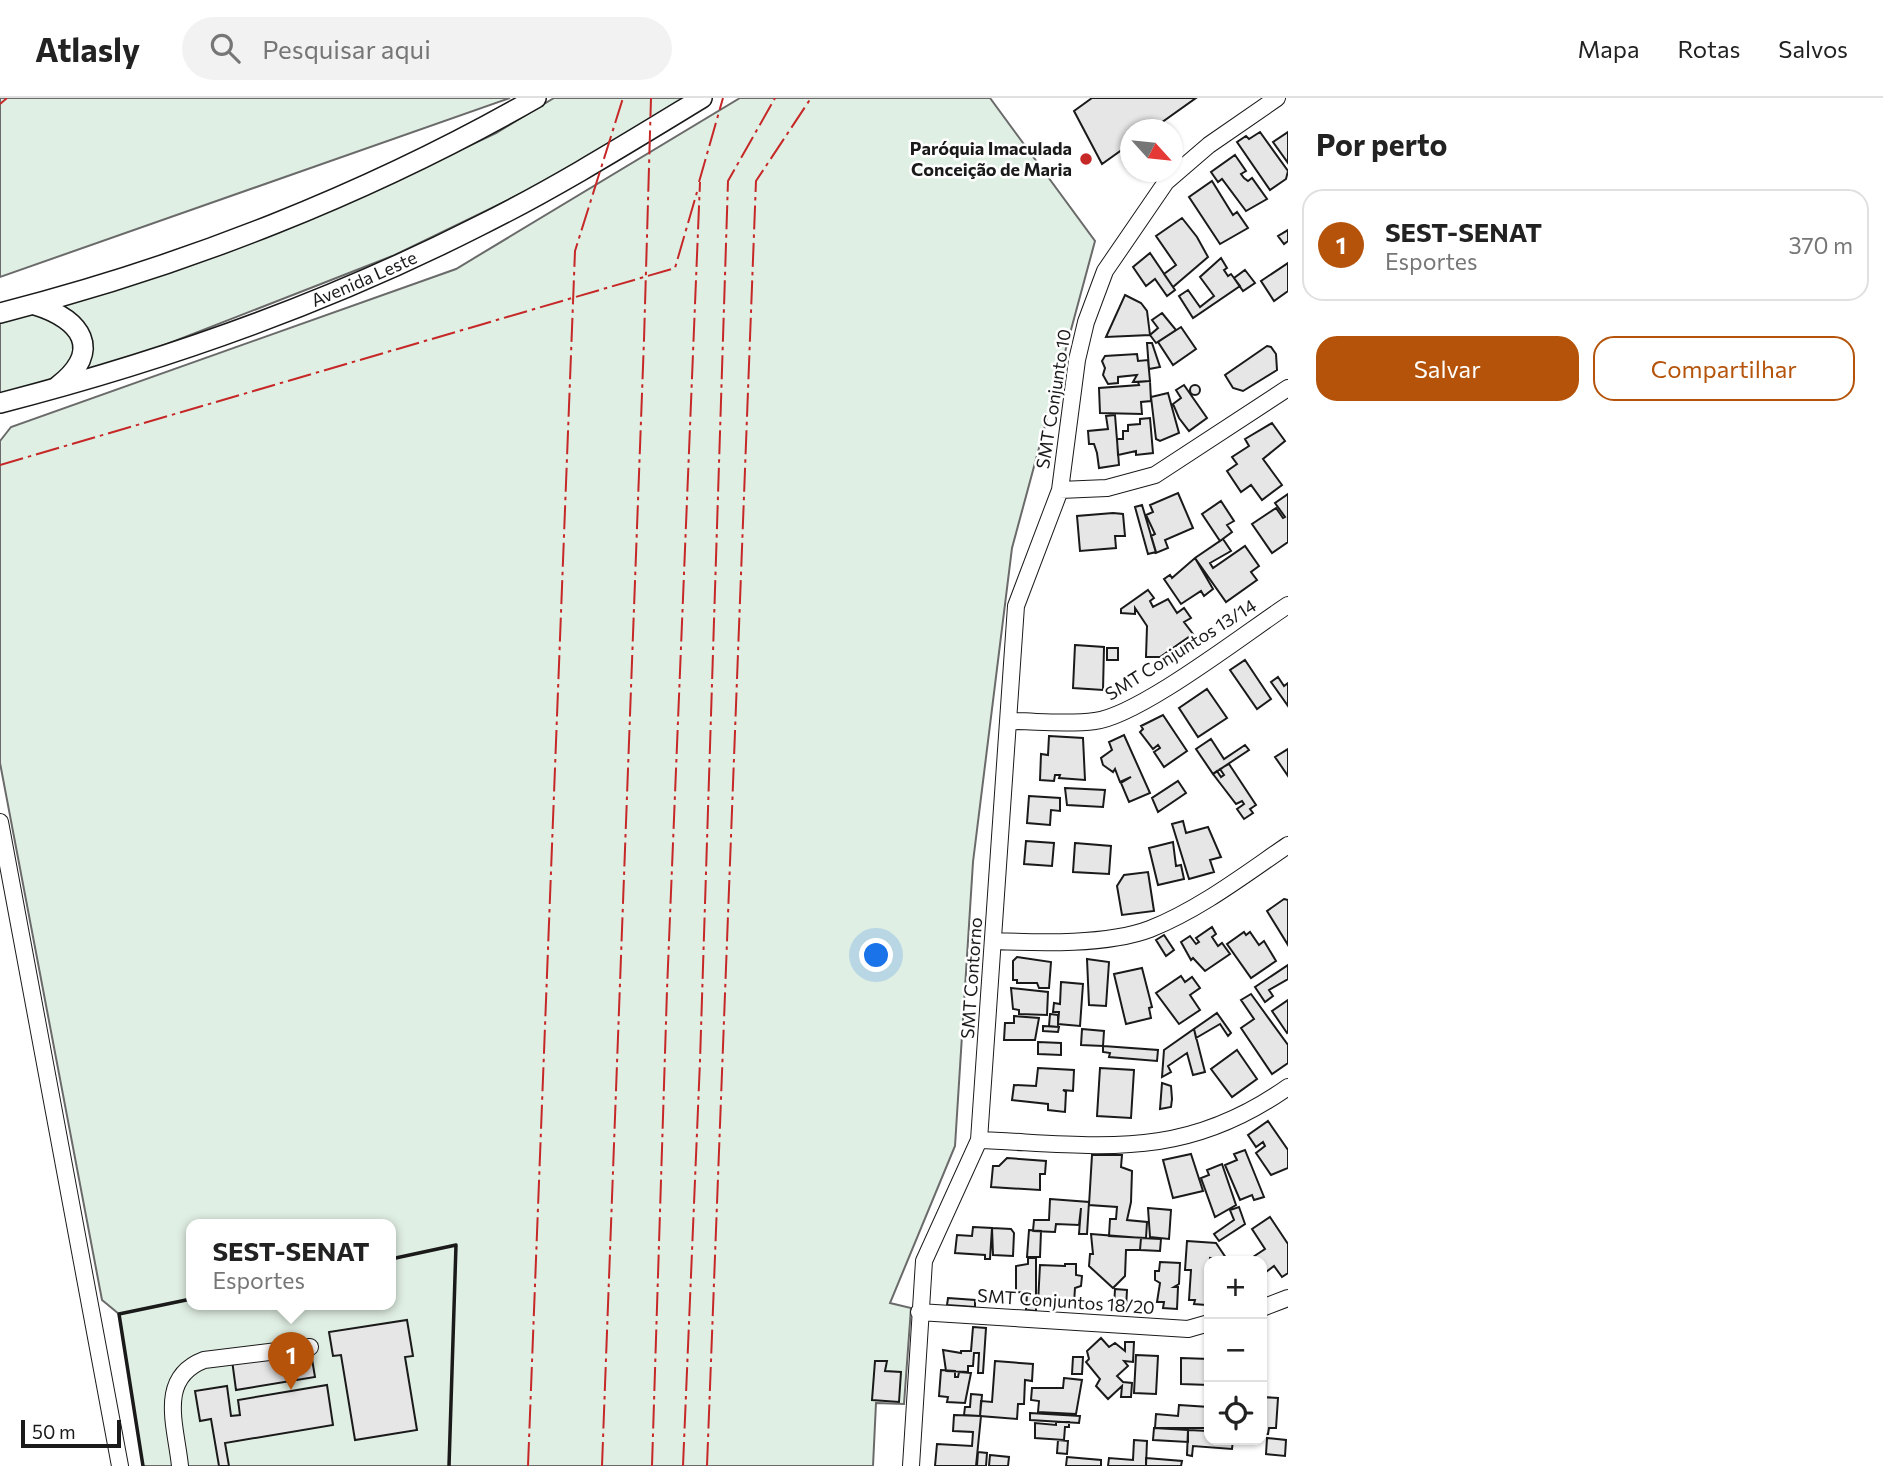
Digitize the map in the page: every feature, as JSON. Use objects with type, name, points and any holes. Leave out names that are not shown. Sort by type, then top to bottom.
[{"type":"main road","points":[[0,313],[34,305],[198,252],[330,200],[456,140],[536,98]]},
{"type":"main road","name":"Avenida Leste","points":[[0,403],[150,360],[248,326],[402,263],[548,190],[702,98]]},
{"type":"main road","points":[[34,305],[57,312],[72,321],[82,338],[81,358],[71,376],[54,389]]},
{"type":"street","name":"SMT Conjunto 10","points":[[1060,490],[1077,360],[1086,322],[1105,271],[1166,182],[1209,145],[1277,98]]},
{"type":"street","points":[[1060,490],[1107,488],[1155,475],[1288,388]]},
{"type":"street","name":"SMT Contorno","points":[[911,1466],[924,1261],[979,1140],[995,941],[1016,606],[1060,490]]},
{"type":"street","name":"SMT Conjuntos 13/14","points":[[1009,721],[1096,721],[1115,716],[1171,684],[1288,604]]},
{"type":"street","points":[[0,822],[120,1466]]},
{"type":"street","points":[[995,941],[1050,943],[1148,930],[1216,895],[1288,845]]},
{"type":"street","points":[[979,1140],[1139,1146],[1183,1138],[1227,1123],[1288,1087]]},
{"type":"street","points":[[1267,1306],[1288,1298]]},
{"type":"street","name":"SMT Conjuntos 18/20","points":[[919,1312],[1188,1329],[1204,1325]]},
{"type":"street","points":[[180,1466],[173,1394],[179,1376],[188,1366],[204,1360],[310,1348]]},
{"type":"green space","points":[[0,98],[510,98],[0,277]]},
{"type":"green space","points":[[554,98],[692,98],[547,181],[395,255],[57,387],[81,357],[56,309],[3,312],[365,195],[496,133]]},
{"type":"green space","points":[[740,98],[990,98],[1095,241],[1012,548],[973,862],[955,1146],[890,1303],[911,1308],[904,1404],[876,1403],[873,1466],[143,1466],[119,1314],[102,1300],[0,763],[0,441],[11,427],[456,269]]},
{"type":"green space","points":[[55,311],[82,343],[53,390],[0,402],[0,314]]},
{"type":"building","points":[[1092,98],[1196,98],[1166,119],[1120,119],[1120,151],[1102,164],[1074,111]]},
{"type":"building","points":[[1260,132],[1288,171],[1286,179],[1270,190],[1237,142]]},
{"type":"building","points":[[1288,132],[1288,163],[1273,142]]},
{"type":"building","points":[[1235,155],[1246,171],[1241,174],[1248,181],[1252,178],[1267,199],[1246,211],[1222,179],[1218,182],[1211,172]]},
{"type":"building","points":[[1212,181],[1233,215],[1237,212],[1248,228],[1220,244],[1189,197]]},
{"type":"building","points":[[1182,218],[1208,257],[1173,287],[1164,274],[1176,265],[1156,236]]},
{"type":"building","points":[[1288,230],[1288,241],[1284,244],[1278,236]]},
{"type":"building","points":[[1150,253],[1175,290],[1167,296],[1155,279],[1146,286],[1133,267]]},
{"type":"building","points":[[1221,258],[1228,276],[1231,274],[1240,286],[1193,318],[1179,296],[1188,290],[1200,307],[1214,296],[1200,277]]},
{"type":"building","points":[[1288,263],[1288,291],[1274,301],[1261,281]]},
{"type":"building","points":[[1245,270],[1255,283],[1243,291],[1234,278]]},
{"type":"building","points":[[1125,295],[1141,303],[1147,311],[1150,335],[1106,337]]},
{"type":"building","points":[[1162,313],[1176,330],[1156,343],[1150,335],[1158,328],[1152,320]]},
{"type":"building","points":[[1181,327],[1196,349],[1173,365],[1158,342]]},
{"type":"building","points":[[1147,343],[1152,343],[1160,367],[1149,369]]},
{"type":"building","points":[[1267,346],[1276,354],[1277,370],[1243,391],[1233,388],[1225,375]]},
{"type":"building","points":[[1137,354],[1138,361],[1148,360],[1150,381],[1133,382],[1137,375],[1118,377],[1118,383],[1108,384],[1103,375],[1105,368],[1102,361],[1105,356]]},
{"type":"building","points":[[1150,381],[1151,401],[1141,402],[1142,414],[1100,413],[1099,388],[1139,385],[1138,382]]},
{"type":"building","points":[[1184,385],[1207,418],[1189,431],[1173,404],[1181,398],[1176,390]]},
{"type":"building","points":[[1195,385],[1199,386],[1199,394],[1195,395],[1191,394],[1190,390],[1191,386]]},
{"type":"building","points":[[1168,393],[1179,433],[1160,441],[1156,439],[1151,397]]},
{"type":"building","points":[[1115,415],[1119,465],[1099,468],[1094,444],[1089,444],[1088,431],[1108,429],[1106,416]]},
{"type":"building","points":[[1150,418],[1153,453],[1136,455],[1136,451],[1118,455],[1117,439],[1123,439],[1123,431],[1128,431],[1128,425],[1140,424],[1140,419]]},
{"type":"building","points":[[1272,423],[1285,441],[1263,459],[1282,485],[1262,500],[1251,485],[1241,492],[1227,471],[1237,464],[1232,457],[1249,446],[1245,439]]},
{"type":"building","points":[[1178,493],[1193,528],[1165,540],[1168,548],[1156,553],[1151,536],[1155,534],[1146,515],[1153,512],[1150,505]]},
{"type":"building","points":[[1288,494],[1288,542],[1272,553],[1252,524],[1276,508],[1283,518],[1285,517],[1275,503]]},
{"type":"building","points":[[1221,501],[1234,521],[1227,525],[1232,532],[1220,541],[1202,514]]},
{"type":"building","points":[[1142,505],[1156,552],[1148,554],[1135,507]]},
{"type":"building","points":[[1123,514],[1125,536],[1115,536],[1116,548],[1080,551],[1077,516]]},
{"type":"building","points":[[1223,539],[1231,551],[1210,563],[1213,568],[1245,546],[1259,566],[1251,572],[1257,580],[1226,602],[1195,558]]},
{"type":"building","points":[[1195,558],[1213,589],[1204,596],[1201,591],[1181,604],[1164,579],[1170,575],[1172,578]]},
{"type":"building","points":[[1148,590],[1154,598],[1150,601],[1153,607],[1168,599],[1177,613],[1184,608],[1191,618],[1184,622],[1193,634],[1160,657],[1146,657],[1147,626],[1135,608],[1135,614],[1121,613],[1121,609]]},
{"type":"building","points":[[1075,645],[1104,647],[1103,690],[1073,688]]},
{"type":"building","points":[[1107,648],[1118,648],[1118,660],[1107,660]]},
{"type":"building","points":[[1245,660],[1271,699],[1257,709],[1230,670]]},
{"type":"building","points":[[1278,677],[1284,686],[1288,683],[1288,706],[1271,682]]},
{"type":"building","points":[[1207,689],[1227,718],[1198,737],[1179,708]]},
{"type":"building","points":[[1163,715],[1187,751],[1164,767],[1154,752],[1160,748],[1158,745],[1153,749],[1140,732],[1143,729],[1141,726]]},
{"type":"building","points":[[1124,735],[1150,793],[1129,802],[1121,783],[1131,777],[1120,782],[1115,769],[1113,772],[1103,765],[1101,758],[1112,750],[1109,742]]},
{"type":"building","points":[[1049,736],[1083,738],[1085,780],[1059,778],[1060,775],[1055,775],[1054,781],[1040,780],[1041,754],[1048,755]]},
{"type":"building","points":[[1211,739],[1224,759],[1245,745],[1249,750],[1213,774],[1196,749]]},
{"type":"building","points":[[1288,749],[1288,776],[1275,757]]},
{"type":"building","points":[[1229,764],[1256,805],[1250,809],[1253,813],[1244,819],[1237,809],[1244,804],[1242,801],[1236,804],[1213,774],[1217,771],[1221,777],[1224,775],[1220,769]]},
{"type":"building","points":[[1178,781],[1186,793],[1158,812],[1152,798]]},
{"type":"building","points":[[1065,788],[1105,790],[1103,807],[1067,805]]},
{"type":"building","points":[[1029,796],[1060,798],[1060,811],[1051,810],[1050,825],[1027,823]]},
{"type":"building","points":[[1183,821],[1186,833],[1208,827],[1221,857],[1210,860],[1214,872],[1189,879],[1172,824]]},
{"type":"building","points":[[1026,841],[1054,843],[1052,866],[1024,864]]},
{"type":"building","points":[[1173,842],[1176,866],[1181,865],[1184,879],[1158,885],[1149,848]]},
{"type":"building","points":[[1075,843],[1111,846],[1109,874],[1073,872]]},
{"type":"building","points":[[1148,872],[1154,911],[1122,915],[1117,886],[1124,875]]},
{"type":"building","points":[[1284,899],[1288,900],[1288,945],[1267,911]]},
{"type":"building","points":[[1212,927],[1216,934],[1212,937],[1218,946],[1222,943],[1230,954],[1205,971],[1193,958],[1191,960],[1181,942],[1190,936],[1196,944],[1199,942],[1196,938]]},
{"type":"building","points":[[1244,932],[1246,935],[1250,932],[1259,945],[1264,941],[1276,961],[1251,978],[1227,944]]},
{"type":"building","points":[[1164,935],[1174,950],[1166,956],[1156,940]]},
{"type":"building","points":[[1017,957],[1051,962],[1049,988],[1039,988],[1037,983],[1017,983],[1017,980],[1013,980],[1013,961]]},
{"type":"building","points":[[1087,959],[1109,962],[1106,1006],[1089,1005]]},
{"type":"building","points":[[1288,965],[1288,979],[1269,990],[1273,996],[1265,1002],[1255,987]]},
{"type":"building","points":[[1142,968],[1152,1007],[1149,1008],[1151,1018],[1126,1024],[1114,974]]},
{"type":"building","points":[[1181,976],[1185,982],[1192,977],[1200,988],[1190,995],[1200,1010],[1179,1024],[1156,993]]},
{"type":"building","points":[[1061,982],[1083,984],[1080,1026],[1058,1024],[1059,1012],[1053,1012],[1054,1003],[1060,1004]]},
{"type":"building","points":[[1011,988],[1048,992],[1047,1015],[1019,1014],[1019,1010],[1013,1009]]},
{"type":"building","points":[[1251,994],[1288,1045],[1288,1063],[1272,1074],[1241,1028],[1254,1019],[1241,1000]]},
{"type":"building","points":[[1288,1000],[1288,1032],[1287,1033],[1272,1011]]},
{"type":"building","points":[[1217,1013],[1231,1033],[1228,1036],[1220,1024],[1196,1038],[1194,1029]]},
{"type":"building","points":[[1050,1014],[1058,1015],[1058,1027],[1049,1026]]},
{"type":"building","points":[[1014,1016],[1039,1018],[1035,1040],[1004,1040],[1005,1023],[1014,1023]]},
{"type":"building","points":[[1043,1026],[1059,1027],[1058,1032],[1043,1031]]},
{"type":"building","points":[[1082,1029],[1104,1031],[1103,1046],[1081,1045]]},
{"type":"building","points":[[1194,1029],[1205,1072],[1193,1075],[1187,1053],[1168,1066],[1171,1072],[1162,1077],[1164,1050]]},
{"type":"building","points":[[1038,1042],[1061,1043],[1061,1055],[1038,1054]]},
{"type":"building","points":[[1103,1046],[1158,1050],[1157,1061],[1109,1057],[1110,1053],[1103,1052]]},
{"type":"building","points":[[1237,1050],[1257,1079],[1232,1097],[1211,1069]]},
{"type":"building","points":[[1038,1068],[1074,1070],[1073,1091],[1063,1090],[1066,1092],[1065,1112],[1048,1110],[1048,1104],[1012,1100],[1014,1085],[1036,1086]]},
{"type":"building","points":[[1100,1068],[1134,1070],[1131,1118],[1097,1116]]},
{"type":"building","points":[[1162,1083],[1171,1086],[1172,1099],[1171,1107],[1160,1109]]},
{"type":"building","points":[[1268,1121],[1288,1150],[1288,1168],[1271,1175],[1256,1153],[1265,1146],[1263,1142],[1256,1147],[1248,1135]]},
{"type":"building","points":[[1245,1150],[1264,1197],[1254,1200],[1252,1195],[1240,1200],[1225,1165],[1237,1160],[1234,1154]]},
{"type":"building","points":[[1191,1154],[1203,1191],[1173,1198],[1163,1160]]},
{"type":"building","points":[[1092,1155],[1122,1155],[1121,1167],[1132,1171],[1131,1202],[1127,1220],[1147,1222],[1146,1238],[1109,1236],[1110,1219],[1116,1219],[1117,1207],[1089,1205]]},
{"type":"building","points":[[1007,1158],[1046,1161],[1045,1174],[1040,1174],[1040,1190],[991,1187],[993,1166],[999,1166]]},
{"type":"building","points":[[1222,1164],[1236,1205],[1215,1217],[1201,1178],[1209,1175],[1207,1170]]},
{"type":"building","points":[[1050,1199],[1089,1202],[1087,1234],[1079,1234],[1081,1208],[1079,1225],[1056,1224],[1055,1232],[1033,1231],[1034,1220],[1049,1220]]},
{"type":"building","points":[[1239,1207],[1245,1224],[1219,1241],[1214,1234],[1234,1220],[1230,1210]]},
{"type":"building","points":[[1148,1208],[1171,1210],[1169,1239],[1150,1237]]},
{"type":"building","points":[[1270,1217],[1288,1244],[1288,1273],[1282,1277],[1274,1266],[1267,1271],[1267,1256],[1254,1256],[1265,1249],[1252,1229]]},
{"type":"building","points":[[973,1227],[992,1228],[990,1259],[985,1259],[985,1255],[955,1253],[957,1235],[972,1236]]},
{"type":"building","points":[[992,1228],[1011,1229],[1014,1233],[1013,1256],[993,1255]]},
{"type":"building","points":[[1029,1230],[1041,1231],[1040,1257],[1027,1257]]},
{"type":"building","points":[[1091,1234],[1141,1238],[1140,1250],[1126,1250],[1125,1276],[1113,1288],[1089,1266],[1090,1254],[1093,1254]]},
{"type":"building","points":[[1141,1238],[1161,1239],[1160,1251],[1140,1250]]},
{"type":"building","points":[[1187,1241],[1216,1243],[1225,1256],[1204,1256],[1204,1305],[1194,1304],[1195,1300],[1189,1300],[1191,1270],[1185,1270]]},
{"type":"building","points":[[1028,1258],[1036,1258],[1036,1311],[1026,1310],[1027,1293],[1016,1292],[1016,1266],[1028,1264]]},
{"type":"building","points":[[1160,1262],[1180,1263],[1179,1284],[1174,1287],[1178,1287],[1177,1309],[1163,1308],[1164,1302],[1157,1302],[1160,1283],[1155,1280],[1155,1271],[1159,1271]]},
{"type":"building","points":[[1076,1264],[1076,1275],[1082,1276],[1081,1286],[1075,1288],[1074,1303],[1038,1303],[1040,1265]]},
{"type":"building","points":[[1115,1289],[1127,1290],[1126,1308],[1114,1307]]},
{"type":"building","points":[[948,1298],[975,1300],[975,1307],[947,1305]]},
{"type":"building","points":[[407,1320],[413,1356],[405,1357],[417,1430],[355,1440],[341,1355],[333,1356],[329,1332]]},
{"type":"building","points":[[973,1327],[986,1328],[983,1373],[978,1373],[979,1353],[974,1353],[973,1366],[968,1366],[968,1372],[946,1371],[943,1350],[961,1353],[971,1351]]},
{"type":"building","points":[[1101,1338],[1109,1347],[1115,1343],[1125,1351],[1125,1342],[1134,1342],[1133,1362],[1124,1361],[1128,1366],[1117,1376],[1123,1382],[1132,1383],[1131,1397],[1121,1397],[1122,1386],[1108,1399],[1096,1386],[1100,1379],[1086,1362],[1089,1359],[1087,1351]]},
{"type":"building","points":[[310,1347],[315,1377],[236,1390],[232,1360]]},
{"type":"building","points":[[1136,1355],[1158,1356],[1156,1394],[1134,1393]]},
{"type":"building","points":[[1073,1357],[1083,1357],[1082,1374],[1072,1374]]},
{"type":"building","points":[[1181,1358],[1204,1359],[1204,1385],[1181,1384]]},
{"type":"building","points":[[875,1361],[887,1361],[885,1371],[901,1372],[899,1402],[872,1400]]},
{"type":"building","points":[[995,1361],[1033,1364],[1032,1381],[1025,1380],[1024,1404],[1018,1404],[1017,1419],[980,1416],[981,1401],[992,1402]]},
{"type":"building","points":[[941,1370],[955,1371],[955,1377],[958,1377],[959,1372],[971,1373],[965,1403],[947,1402],[948,1397],[939,1396]]},
{"type":"building","points":[[1064,1378],[1082,1380],[1076,1414],[1038,1412],[1039,1401],[1031,1400],[1032,1388],[1063,1388]]},
{"type":"building","points":[[327,1385],[333,1425],[225,1443],[229,1466],[219,1466],[211,1419],[200,1421],[195,1391],[227,1386],[231,1416],[240,1415],[238,1400]]},
{"type":"building","points":[[971,1394],[982,1395],[980,1416],[964,1415],[965,1407],[970,1407]]},
{"type":"building","points":[[1267,1397],[1278,1398],[1276,1428],[1269,1428],[1268,1434]]},
{"type":"building","points":[[1179,1405],[1204,1407],[1204,1428],[1155,1428],[1156,1414],[1178,1416]]},
{"type":"building","points":[[1030,1413],[1080,1416],[1079,1423],[1030,1420]]},
{"type":"building","points":[[954,1415],[981,1416],[976,1466],[935,1466],[937,1444],[972,1446],[973,1432],[953,1431]]},
{"type":"building","points":[[1056,1422],[1069,1422],[1069,1427],[1065,1427],[1064,1440],[1035,1438],[1035,1423],[1056,1425]]},
{"type":"building","points":[[1154,1428],[1188,1430],[1188,1442],[1153,1440]]},
{"type":"building","points":[[1188,1430],[1204,1431],[1204,1445],[1232,1445],[1232,1449],[1193,1446],[1192,1456],[1187,1455]]},
{"type":"building","points":[[1267,1438],[1286,1440],[1285,1456],[1266,1454]]},
{"type":"building","points":[[1058,1440],[1068,1441],[1067,1454],[1057,1453]]},
{"type":"building","points":[[1134,1440],[1147,1441],[1146,1466],[1108,1466],[1109,1458],[1133,1460]]},
{"type":"building","points":[[978,1452],[987,1453],[986,1466],[977,1466]]},
{"type":"building","points":[[990,1455],[1009,1457],[1008,1466],[989,1466]]},
{"type":"building","points":[[1067,1457],[1101,1460],[1101,1466],[1066,1466]]},
{"type":"building","points":[[1146,1458],[1182,1461],[1181,1466],[1146,1466]]},
{"type":"wall","points":[[396,1258],[456,1245],[449,1466]]},
{"type":"wall","points":[[143,1466],[119,1314],[186,1300]]},
{"type":"power","points":[[0,104],[7,98]]},
{"type":"power","points":[[528,1466],[575,251],[623,98]]},
{"type":"power","points":[[602,1466],[651,98]]},
{"type":"power","points":[[699,182],[723,98]]},
{"type":"power","points":[[683,1466],[700,1061],[728,181],[775,98]]},
{"type":"power","points":[[707,1466],[756,181],[811,98]]},
{"type":"power","points":[[652,1466],[667,990],[700,182]]},
{"type":"power","points":[[0,465],[675,268],[697,192]]},
{"type":"place","name":"Paróquia Imaculada Conceição de Maria","points":[[1086,159]]},
{"type":"place","name":"SEST-SENAT","points":[[291,1390]]}]
